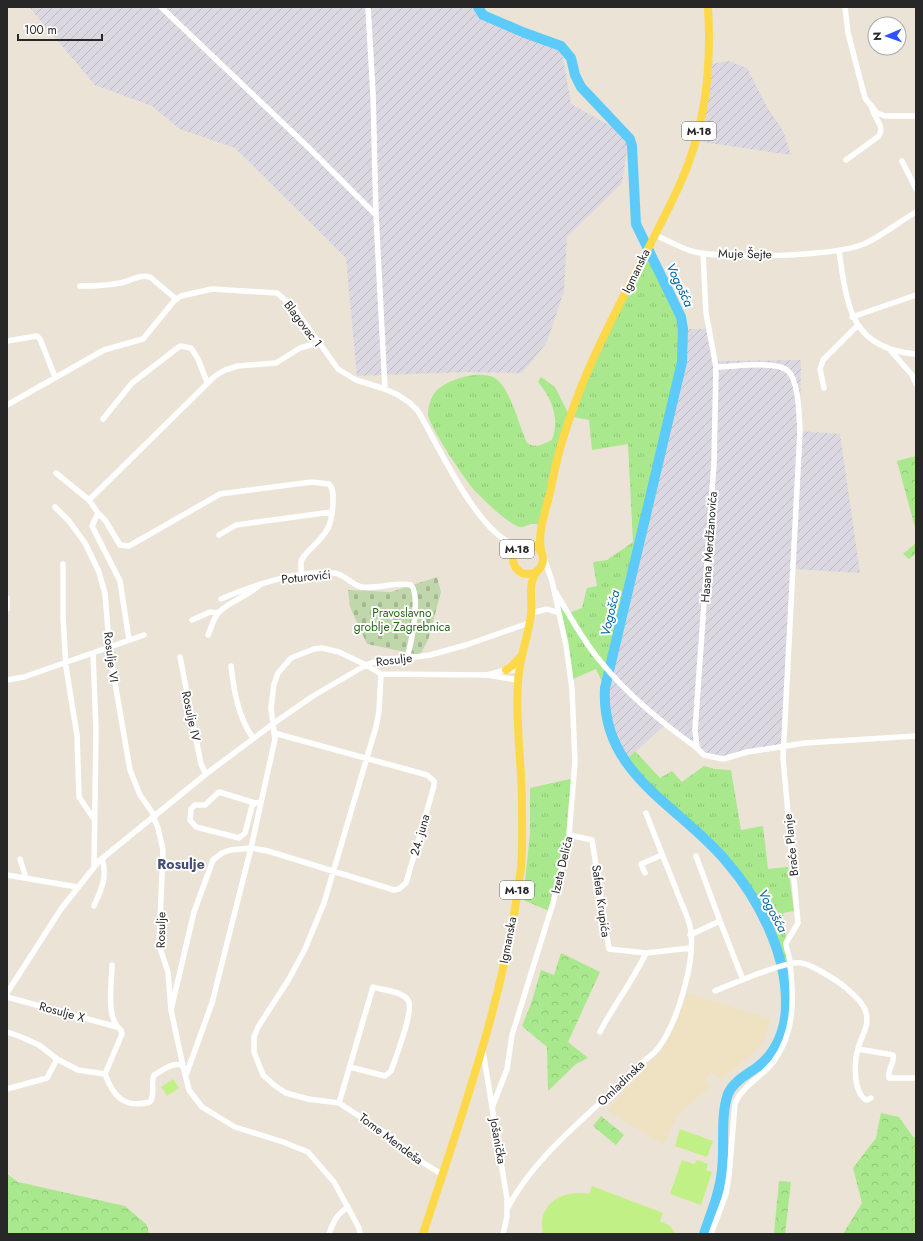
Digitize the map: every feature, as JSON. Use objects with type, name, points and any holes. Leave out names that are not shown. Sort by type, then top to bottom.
[{"type":"main road","name":"Igmanska","points":[[542,553],[541,532],[562,437],[576,398],[684,176],[698,132],[708,73],[708,7]]},
{"type":"main road","name":"M-18","points":[[526,544],[542,553],[542,564],[539,569],[530,573],[520,570],[515,565],[514,559],[516,550],[541,532]]},
{"type":"main road","name":"Igmanska","points":[[422,1234],[467,1101],[509,944],[521,865],[522,804],[518,743],[518,680],[531,612],[530,588],[532,579],[539,569]]},
{"type":"main road","name":"Igmanska","points":[[520,570],[530,588]]},
{"type":"main road","points":[[506,670],[522,655]]},
{"type":"street","points":[[161,7],[309,148],[376,215]]},
{"type":"street","points":[[368,7],[373,94],[376,215],[384,389]]},
{"type":"street","points":[[846,7],[848,32],[865,98],[877,113],[885,116],[916,116]]},
{"type":"street","points":[[846,160],[879,136],[881,126],[873,114],[872,108]]},
{"type":"street","points":[[902,162],[916,189]]},
{"type":"street","name":"Muje Šejte","points":[[655,235],[691,251],[703,253],[761,256],[839,251],[873,240],[916,212]]},
{"type":"street","points":[[839,251],[845,297],[857,326],[874,341],[890,351],[912,374],[916,384]]},
{"type":"street","name":"Hasana Merdžanovića","points":[[697,748],[695,730],[714,463],[716,367],[706,313],[703,253]]},
{"type":"street","points":[[80,286],[122,283],[138,276],[146,276],[150,277],[176,299]]},
{"type":"street","name":"Blagovac 1","points":[[7,405],[104,350],[143,339],[176,299],[187,293],[212,288],[277,293],[294,308],[338,369],[356,380],[384,389],[410,403],[418,411],[468,499],[481,516],[506,541]]},
{"type":"street","points":[[852,317],[916,295]]},
{"type":"street","points":[[824,388],[820,369],[822,360],[857,326]]},
{"type":"street","points":[[7,341],[37,336],[40,339],[55,377]]},
{"type":"street","points":[[89,500],[208,382],[225,370],[238,366],[276,363],[300,348],[318,343]]},
{"type":"street","points":[[103,419],[132,383],[180,346],[191,348],[198,359],[208,382]]},
{"type":"street","points":[[890,351],[916,354]]},
{"type":"street","name":"Braće Planje","points":[[711,1234],[726,1194],[735,1103],[740,1092],[774,1061],[789,1032],[792,1013],[786,943],[798,923],[783,772],[800,431],[795,388],[788,371],[778,366],[716,367]]},
{"type":"street","points":[[56,473],[89,500],[105,520],[120,545],[124,546],[128,546],[216,496],[227,492],[312,482],[326,483],[332,487],[332,512],[329,528],[301,561],[301,576]]},
{"type":"street","name":"Rosulje VI","points":[[55,507],[69,521],[85,542],[100,572],[104,594],[109,646],[130,770],[140,795],[154,815]]},
{"type":"street","points":[[219,535],[236,525],[332,512]]},
{"type":"street","points":[[98,513],[92,526],[120,581],[129,640]]},
{"type":"street","points":[[506,541],[526,544]]},
{"type":"street","points":[[506,541],[514,559]]},
{"type":"street","name":"Izeta Delića","points":[[492,1108],[507,1069],[512,1035],[553,903],[569,834],[575,762],[572,689],[566,645],[554,589],[542,553]]},
{"type":"street","points":[[63,564],[63,617],[66,662],[77,735],[79,797],[94,819]]},
{"type":"street","points":[[539,569],[549,572]]},
{"type":"street","name":"Poturovići","points":[[221,598],[262,583],[301,576],[335,574],[340,575],[354,584],[365,587],[411,585],[414,592],[414,616],[407,658]]},
{"type":"street","points":[[208,635],[218,613],[233,602],[250,593],[262,583]]},
{"type":"street","points":[[554,589],[583,638],[601,662],[658,720],[697,748],[704,755],[723,759],[747,752],[784,746],[916,736]]},
{"type":"street","points":[[7,598],[7,609]]},
{"type":"street","points":[[531,612],[547,609],[559,613]]},
{"type":"street","points":[[192,620],[210,612],[218,613]]},
{"type":"street","name":"Rosulje","points":[[7,993],[61,909],[94,867],[154,815],[272,724],[313,696],[366,664],[382,659],[407,658],[466,645],[529,623]]},
{"type":"street","points":[[7,680],[24,677],[144,635]]},
{"type":"street","points":[[186,1075],[212,1003],[251,848],[275,739],[271,708],[274,684],[278,673],[291,658],[314,649],[322,648],[340,652],[366,664],[381,674],[487,675],[518,680]]},
{"type":"street","points":[[93,653],[96,730],[94,867]]},
{"type":"street","name":"Rosulje IV","points":[[180,657],[201,764],[206,774]]},
{"type":"street","points":[[231,666],[237,703],[242,719],[253,738]]},
{"type":"street","points":[[487,675],[506,670],[519,670]]},
{"type":"street","points":[[334,871],[379,711],[381,674]]},
{"type":"street","points":[[274,732],[367,758]]},
{"type":"street","name":"24. juna","points":[[171,1010],[194,912],[211,864],[222,853],[238,848],[251,848],[268,851],[394,890],[399,889],[406,883],[434,786],[434,781],[427,775],[367,758]]},
{"type":"street","points":[[255,803],[252,806],[245,833],[239,838],[196,827],[190,820],[191,809],[195,805],[205,805],[219,792],[255,803],[261,802]]},
{"type":"street","name":"Omladinska","points":[[507,1209],[517,1192],[539,1165],[637,1067],[659,1048],[672,1024],[685,984],[691,948],[690,926],[646,813]]},
{"type":"street","name":"Rosulje","points":[[154,815],[163,850],[159,946],[168,972],[171,1010],[189,1090],[195,1100],[202,1107],[225,1122],[235,1127],[283,1142],[308,1152],[334,1182],[348,1207],[360,1234]]},
{"type":"street","name":"Safeta Krupića","points":[[569,834],[592,840],[608,949],[646,953],[691,948]]},
{"type":"street","points":[[644,873],[641,864],[662,855]]},
{"type":"street","points":[[696,856],[743,980]]},
{"type":"street","points":[[20,858],[26,878]]},
{"type":"street","points":[[94,906],[105,876],[102,859]]},
{"type":"street","name":"Tome Mendeša","points":[[334,871],[324,903],[305,949],[289,979],[258,1026],[254,1037],[255,1056],[263,1075],[286,1093],[308,1099],[339,1103],[390,1136],[422,1162],[442,1175]]},
{"type":"street","points":[[7,875],[77,887]]},
{"type":"street","points":[[690,935],[720,921]]},
{"type":"street","points":[[600,1032],[610,1011],[635,976],[646,953]]},
{"type":"street","points":[[715,991],[788,963],[804,964],[840,983],[862,1003],[867,1019],[858,1048],[856,1066],[858,1090],[862,1097],[866,1100],[871,1098]]},
{"type":"street","points":[[112,965],[110,1009],[117,1027],[121,1030],[122,1034],[106,1074],[110,1087],[116,1096],[127,1103],[141,1104],[150,1102],[152,1099],[154,1075],[172,1065],[180,1064],[184,1066]]},
{"type":"street","points":[[339,1103],[373,987],[406,998],[409,1003],[409,1014],[391,1071],[385,1076],[350,1068]]},
{"type":"street","name":"Rosulje X","points":[[7,993],[117,1027]]},
{"type":"street","points":[[7,1032],[39,1045],[58,1059],[78,1070],[106,1074]]},
{"type":"street","name":"Jošanička","points":[[482,1048],[503,1169],[507,1209],[503,1234]]},
{"type":"street","points":[[858,1048],[893,1054],[894,1058],[888,1073],[889,1078],[916,1078]]},
{"type":"street","points":[[7,1089],[47,1078],[58,1059]]},
{"type":"street","points":[[329,1234],[333,1221],[340,1212],[348,1207]]},
{"type":"shaded area","points":[[29,7],[478,7],[483,15],[561,46],[571,104],[629,136],[622,183],[567,237],[564,291],[547,342],[522,373],[467,372],[357,376],[346,258],[235,148],[180,129],[152,106],[95,85]]},
{"type":"shaded area","points":[[729,61],[747,68],[767,107],[783,131],[791,155],[696,141],[709,66],[716,63]]},
{"type":"shaded area","points":[[683,329],[709,329],[715,361],[801,360],[800,431],[840,434],[860,573],[793,569],[785,746],[713,758],[665,725],[625,761],[613,740],[608,726],[605,688],[682,362]]},
{"type":"shaded area","points":[[687,993],[771,1019],[763,1044],[721,1080],[712,1072],[705,1080],[712,1085],[678,1115],[663,1145],[607,1110],[660,1052],[678,1019]]},
{"type":"green space","points":[[648,250],[681,317],[683,329],[682,362],[605,688],[596,669],[571,680],[555,592],[569,613],[582,608],[587,588],[597,586],[593,562],[607,560],[633,542],[628,444],[592,450],[589,420],[569,416],[543,526],[529,524],[519,527],[511,523],[495,510],[470,485],[440,441],[430,420],[428,411],[430,402],[436,391],[447,383],[471,375],[487,375],[499,381],[504,388],[527,443],[536,446],[552,440],[555,416],[551,402],[538,382],[541,377],[555,387],[569,415]]},
{"type":"green space","points":[[916,456],[916,531],[897,461]]},
{"type":"green space","points":[[916,543],[916,554],[909,559],[903,554]]},
{"type":"green space","name":"Pravoslavno groblje Zagrebnica","points":[[437,577],[441,592],[428,640],[420,655],[367,644],[350,607],[348,590],[391,592]]},
{"type":"green space","points":[[635,751],[660,778],[672,771],[682,782],[704,766],[715,769],[731,770],[741,830],[763,826],[768,869],[788,867],[794,911],[783,913],[792,996],[789,1032],[782,1030],[786,1005],[784,979],[778,953],[768,927],[756,903],[741,880],[724,859],[707,841],[663,803],[633,772],[625,761]]},
{"type":"green space","points":[[574,778],[569,835],[549,911],[523,900],[530,834],[530,788]]},
{"type":"green space","points":[[561,953],[600,972],[568,1042],[588,1058],[576,1064],[548,1091],[547,1047],[522,1026],[531,1004],[541,970],[554,975]]},
{"type":"green space","points":[[173,1079],[179,1088],[167,1096],[161,1087]]},
{"type":"green space","points":[[881,1113],[899,1117],[913,1137],[916,1137],[916,1234],[843,1234],[862,1203],[853,1168],[876,1138]]},
{"type":"green space","points":[[601,1116],[624,1135],[616,1145],[593,1126]]},
{"type":"green space","points":[[680,1129],[713,1141],[707,1157],[675,1146]]},
{"type":"green space","points":[[682,1160],[694,1164],[697,1160],[708,1164],[706,1170],[712,1172],[701,1205],[670,1194]]},
{"type":"green space","points":[[7,1174],[18,1182],[125,1206],[147,1225],[149,1234],[7,1234]]},
{"type":"green space","points":[[779,1181],[791,1182],[785,1234],[774,1234]]},
{"type":"green space","points":[[592,1186],[663,1213],[660,1221],[670,1226],[676,1234],[543,1234],[542,1223],[544,1214],[554,1201],[570,1194],[589,1194]]},
{"type":"waterway","name":"Vogošća","points":[[478,7],[483,15],[525,33],[561,46],[571,58],[575,75],[581,87],[630,139],[632,146],[636,224],[681,317],[683,329],[682,362],[605,688],[607,718],[615,743],[629,766],[646,786],[707,841],[726,861],[749,892],[769,928],[776,947],[782,966],[786,1005],[786,1014],[782,1032],[769,1056],[756,1068],[736,1082],[728,1094],[723,1122],[723,1160],[721,1178],[715,1202],[704,1234]]},
{"type":"district","name":"Rosulje","points":[[181,864]]}]
